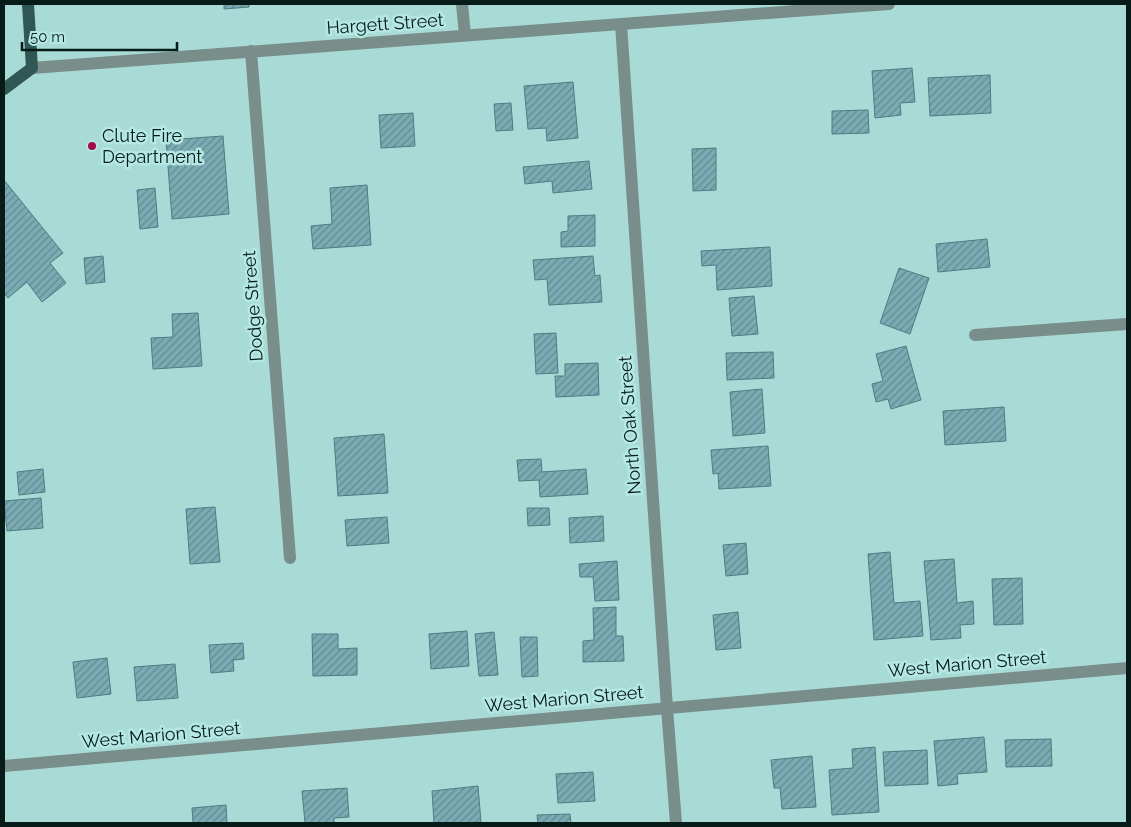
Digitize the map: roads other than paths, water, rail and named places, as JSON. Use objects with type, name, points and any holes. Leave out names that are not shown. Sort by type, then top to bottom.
[{"type":"main road","points":[[4,89],[32,68],[28,4]]},
{"type":"street","points":[[462,4],[465,35]]},
{"type":"street","name":"Hargett Street","points":[[32,68],[890,4]]},
{"type":"street","name":"North Oak Street","points":[[621,24],[666,708],[676,823]]},
{"type":"street","name":"Dodge Street","points":[[251,51],[290,558]]},
{"type":"street","points":[[975,335],[1127,324]]},
{"type":"street","name":"West Marion Street","points":[[4,766],[1127,668]]},
{"type":"place","name":"Clute Fire Department","points":[[92,146]]}]
